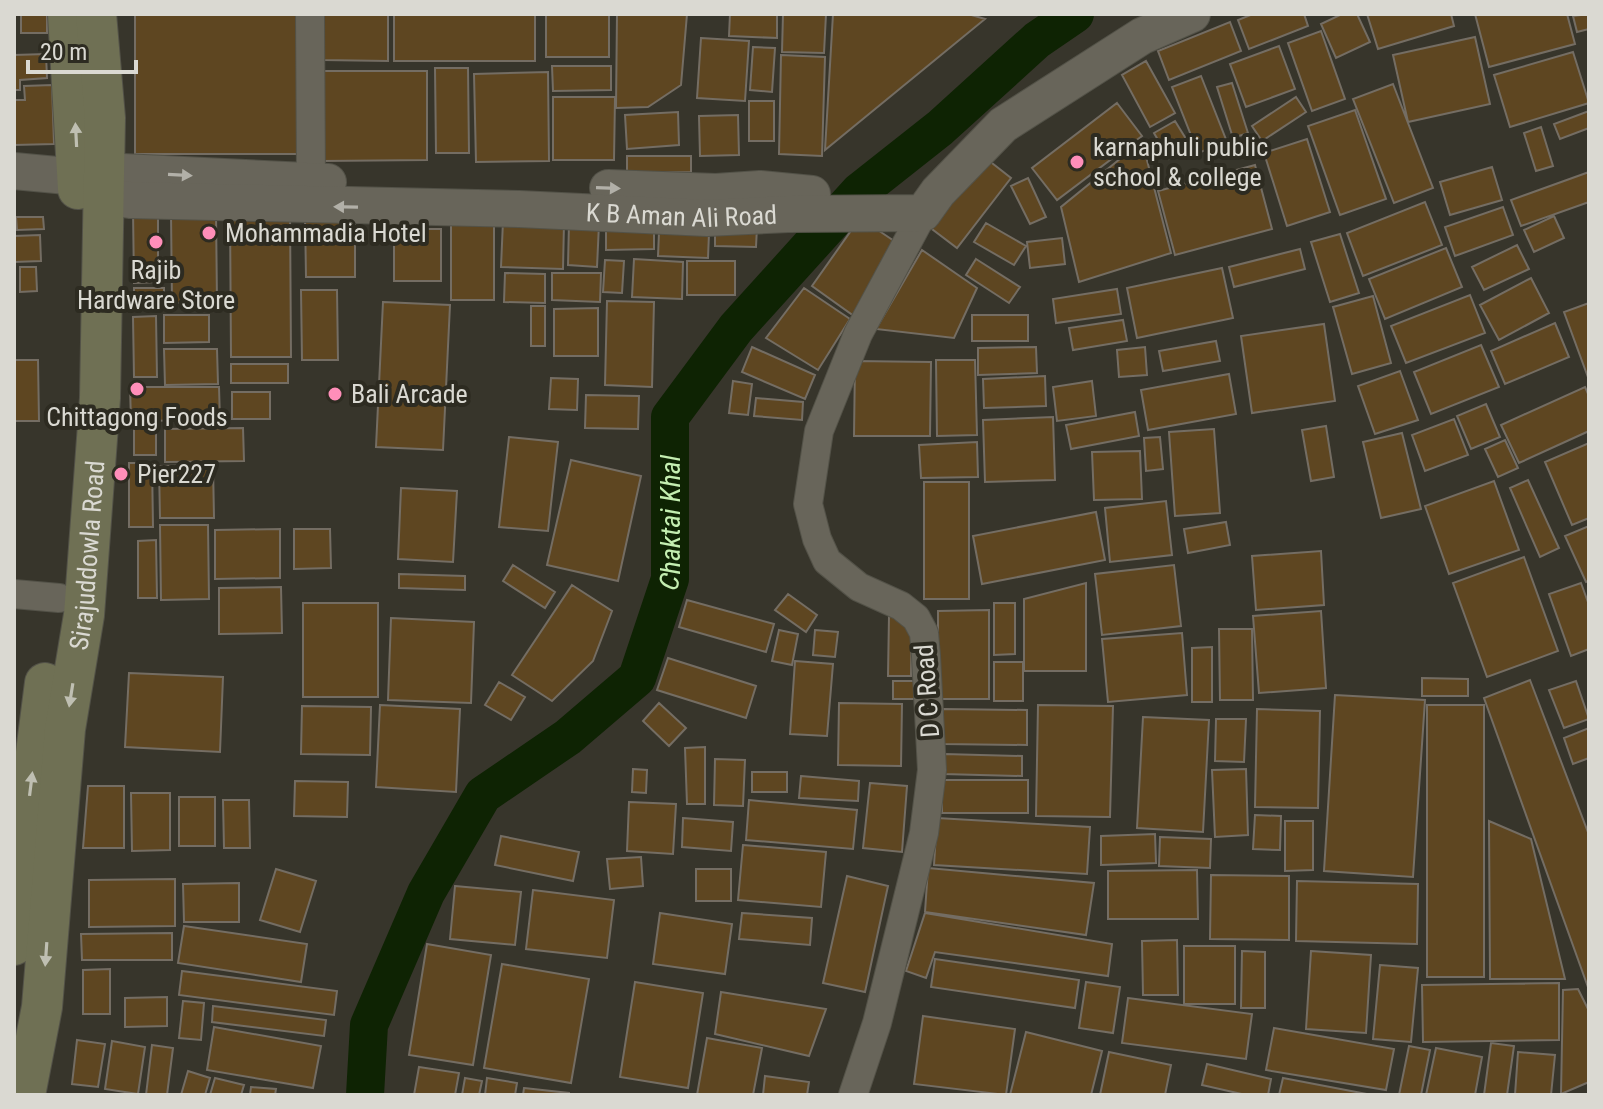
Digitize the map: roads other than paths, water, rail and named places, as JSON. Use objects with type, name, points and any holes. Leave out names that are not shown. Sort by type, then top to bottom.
[{"type":"main road","name":"Sirajuddowla Road","points":[[25,1095],[42,1007],[65,729],[84,615],[100,398],[94,181],[68,14]]},
{"type":"main road","name":"Sirajuddowla Road","points":[[14,945],[36,740],[64,571],[94,181],[105,118],[96,14]]},
{"type":"street","points":[[310,14],[311,182]]},
{"type":"street","points":[[931,202],[1003,125],[1142,36],[1192,14]]},
{"type":"street","points":[[14,171],[94,181]]},
{"type":"street","name":"K B Aman Ali Road","points":[[94,181],[311,182],[711,205]]},
{"type":"street","name":"K B Aman Ali Road","points":[[94,181],[145,201],[519,209],[931,202]]},
{"type":"street","name":"D C Road","points":[[853,1095],[877,1023],[924,833],[932,770],[926,656],[924,633],[916,618],[901,606],[859,587],[827,561],[817,539],[808,504],[819,431],[858,334],[931,202]]},
{"type":"street","points":[[14,594],[59,598]]},
{"type":"waterway","name":"Chaktai Khal","points":[[365,1095],[369,1025],[426,893],[483,795],[568,737],[637,678],[670,579],[670,417],[736,328],[859,192],[940,128],[1037,40],[1075,14]]},
{"type":"place","name":"karnaphuli public school & college","points":[[1077,162]]},
{"type":"place","name":"Mohammadia Hotel","points":[[209,233]]},
{"type":"place","name":"Rajib Hardware Store","points":[[156,242]]},
{"type":"place","name":"Chittagong Foods","points":[[137,389]]},
{"type":"place","name":"Bali Arcade","points":[[335,394]]},
{"type":"place","name":"Pier227","points":[[121,474]]}]
